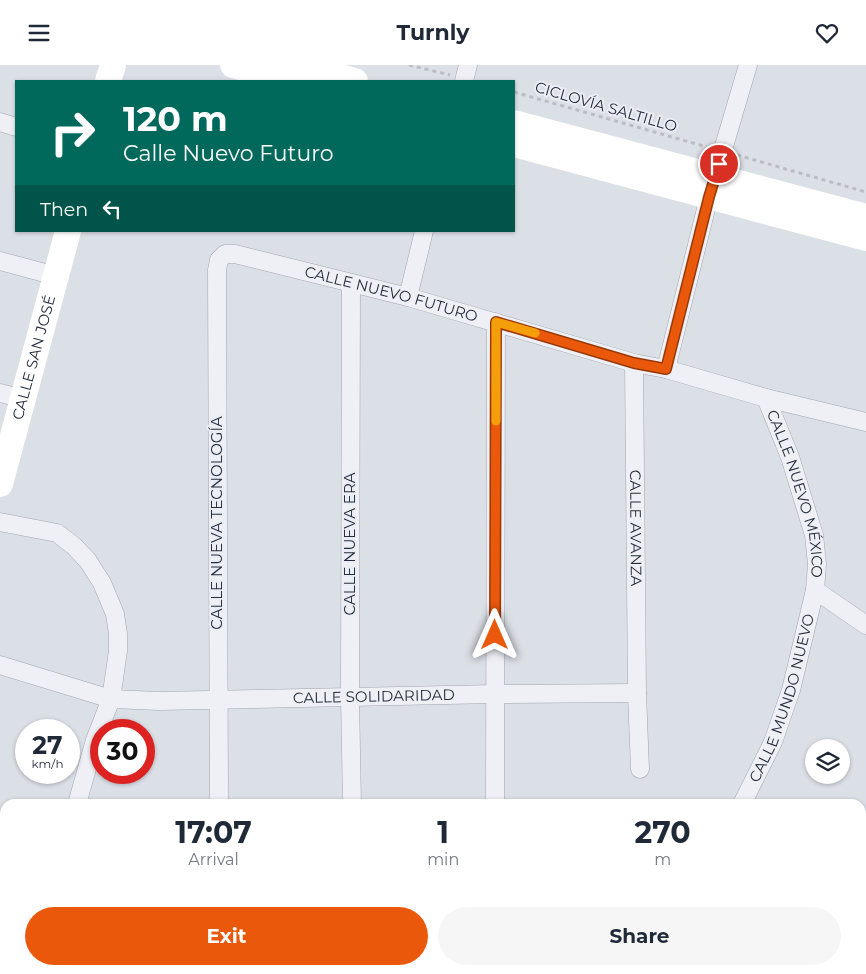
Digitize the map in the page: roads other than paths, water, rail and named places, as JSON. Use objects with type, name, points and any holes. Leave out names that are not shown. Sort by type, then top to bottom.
[{"type":"main road","points":[[108,80],[113,65]]},
{"type":"main road","points":[[233,65],[286,80]]},
{"type":"main road","points":[[294,65],[351,80]]},
{"type":"main road","points":[[515,123],[866,238]]},
{"type":"main road","points":[[515,144],[712,187],[866,217]]},
{"type":"main road","name":"CALLE SAN JOSÉ","points":[[0,484],[11,396],[56,276],[68,232]]},
{"type":"street","points":[[666,369],[712,187],[748,65]]},
{"type":"street","points":[[0,122],[15,127]]},
{"type":"street","points":[[408,297],[424,232]]},
{"type":"street","name":"CALLE NUEVA TECNOLOGÍA","points":[[218,799],[216,270],[219,260],[225,254],[235,254]]},
{"type":"street","name":"CALLE NUEVO FUTURO","points":[[235,254],[408,297],[634,363],[666,369],[766,398],[866,422]]},
{"type":"street","points":[[0,261],[56,276]]},
{"type":"street","name":"CALLE NUEVA ERA","points":[[351,284],[350,697],[352,799]]},
{"type":"street","points":[[495,799],[496,322]]},
{"type":"street","name":"CALLE AVANZA","points":[[634,363],[637,693],[640,769]]},
{"type":"street","name":"CALLE NUEVO MÉXICO","points":[[766,398],[790,457],[814,535],[817,564],[815,590],[866,625]]},
{"type":"street","points":[[0,522],[58,533],[88,561],[102,583],[115,613],[118,651],[111,699],[95,740],[78,799]]},
{"type":"street","name":"CALLE MUNDO NUEVO","points":[[744,799],[773,742],[791,690],[815,590]]},
{"type":"street","name":"CALLE SOLIDARIDAD","points":[[0,665],[111,699],[160,701],[637,693]]}]
